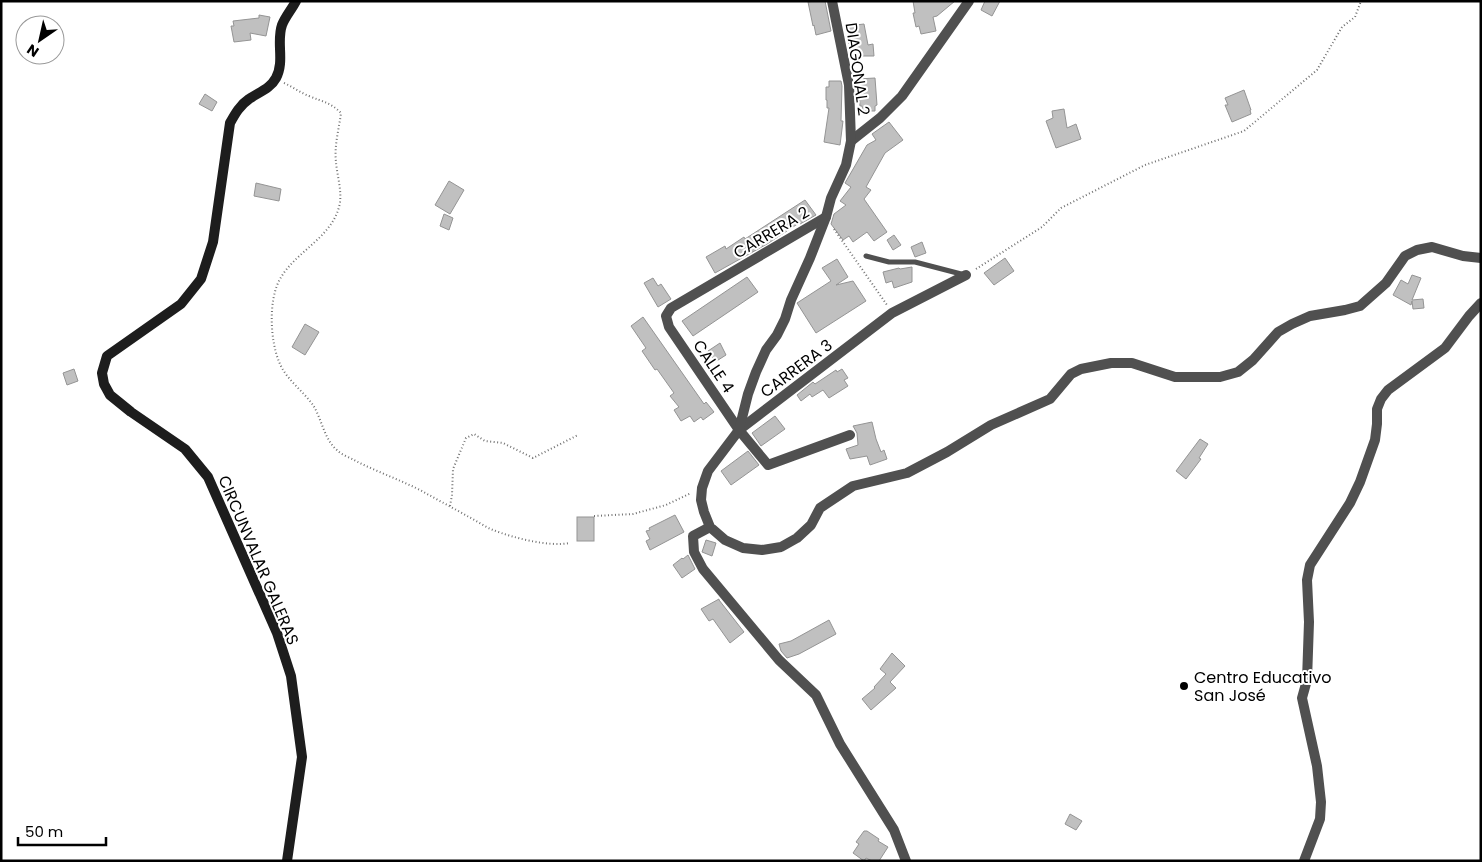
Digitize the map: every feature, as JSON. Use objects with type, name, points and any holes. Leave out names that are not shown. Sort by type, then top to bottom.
[{"type":"main road","points":[[276,79],[281,66],[280,41],[282,24],[296,1]]},
{"type":"main road","name":"CIRCUNVALAR GALERAS","points":[[276,79],[268,88],[247,100],[236,112],[230,123],[213,242],[201,279],[181,304],[107,356],[102,373],[104,384],[110,395],[130,412],[185,448],[208,478],[277,633],[292,676],[302,757],[287,861]]},
{"type":"street","name":"DIAGONAL 2","points":[[832,1],[849,85],[851,142]]},
{"type":"street","points":[[851,142],[880,118],[902,96],[969,1]]},
{"type":"street","name":"CARRERA 2","points":[[666,316],[672,308],[826,217],[831,198],[846,165],[851,142]]},
{"type":"street","points":[[739,430],[756,372],[766,350],[777,336],[785,320],[791,300],[826,217]]},
{"type":"street","points":[[702,488],[701,500],[710,527],[725,540],[743,548],[762,550],[781,547],[798,538],[811,525],[820,508],[853,486],[907,473],[948,452],[991,425],[1050,399],[1070,374],[1081,369],[1111,363],[1132,363],[1175,377],[1220,377],[1238,372],[1253,360],[1278,332],[1292,324],[1310,316],[1360,306],[1386,283],[1404,256],[1417,250],[1432,247],[1462,256],[1481,258]]},
{"type":"street","name":"CARRERA 3","points":[[702,488],[708,471],[739,430],[892,313],[966,275]]},
{"type":"street","points":[[1304,861],[1320,819],[1321,802],[1317,766],[1302,698],[1307,680],[1309,622],[1307,580],[1310,564],[1350,503],[1360,482],[1375,440],[1376,409],[1381,398],[1388,390],[1445,348],[1481,303]]},
{"type":"street","name":"CALLE 4","points":[[666,316],[669,327],[739,430],[768,465],[850,434]]},
{"type":"street","points":[[710,527],[693,536],[694,552],[702,569],[779,660],[816,695],[840,744],[894,830],[906,861]]},
{"type":"lane","points":[[866,256],[888,262],[915,262],[966,275]]},
{"type":"path","points":[[966,275],[1042,227],[1062,208],[1145,165],[1244,130],[1317,70],[1342,27],[1356,16],[1362,1]]},
{"type":"path","points":[[276,79],[309,96],[326,101],[341,113],[335,161],[339,180],[340,205],[336,217],[327,230],[290,264],[279,280],[273,305],[272,335],[280,364],[291,382],[312,404],[328,438],[337,451],[391,478],[417,488],[492,530],[537,542],[558,545],[570,543]]},
{"type":"path","points":[[826,217],[892,313]]},
{"type":"path","points":[[450,506],[453,469],[466,438],[474,434],[485,440],[503,443],[533,458],[578,435]]},
{"type":"path","points":[[594,516],[633,514],[666,505],[702,488]]},
{"type":"building","points":[[825,1],[831,31],[816,35],[808,2]]},
{"type":"building","points":[[913,1],[955,1],[937,16],[933,17],[936,31],[921,34],[919,26],[916,27]]},
{"type":"building","points":[[985,1],[1000,1],[992,16],[981,10]]},
{"type":"building","points":[[259,15],[270,17],[266,36],[250,33],[251,40],[234,42],[231,26],[234,26],[233,21],[259,18]]},
{"type":"building","points":[[864,24],[868,45],[873,44],[874,56],[856,56],[855,44],[849,44],[847,26]]},
{"type":"building","points":[[875,78],[877,105],[875,106],[875,111],[863,111],[862,106],[860,106],[858,79]]},
{"type":"building","points":[[829,81],[841,81],[842,86],[841,121],[843,121],[840,145],[824,142],[829,108],[827,108],[826,87],[829,87]]},
{"type":"building","points":[[1244,90],[1251,114],[1232,122],[1225,105],[1228,105],[1225,98]]},
{"type":"building","points":[[205,94],[217,102],[212,111],[199,104]]},
{"type":"building","points":[[1064,109],[1067,128],[1076,124],[1081,139],[1056,148],[1046,121],[1053,118],[1052,111]]},
{"type":"building","points":[[889,122],[903,140],[885,153],[866,187],[871,190],[864,199],[887,232],[874,241],[867,232],[853,242],[849,236],[843,240],[831,224],[834,214],[846,205],[840,201],[851,187],[845,183],[867,145],[876,140],[872,134]]},
{"type":"building","points":[[449,181],[464,190],[450,214],[435,205]]},
{"type":"building","points":[[256,183],[281,189],[279,201],[254,196]]},
{"type":"building","points":[[805,200],[816,215],[799,223],[767,244],[715,273],[706,257],[725,246],[726,249],[744,237],[745,239]]},
{"type":"building","points":[[444,214],[453,218],[449,230],[440,226]]},
{"type":"building","points":[[894,235],[901,245],[893,250],[887,240]]},
{"type":"building","points":[[922,242],[926,253],[915,257],[911,247]]},
{"type":"building","points":[[1005,258],[1014,271],[994,285],[984,273]]},
{"type":"building","points":[[837,259],[848,277],[836,285],[853,281],[866,301],[816,333],[797,303],[831,281],[822,268]]},
{"type":"building","points":[[912,267],[912,282],[894,288],[892,281],[886,283],[883,272]]},
{"type":"building","points":[[1412,275],[1421,278],[1412,300],[1423,299],[1424,308],[1413,309],[1412,301],[1411,305],[1393,295],[1401,280],[1408,284]]},
{"type":"building","points":[[747,277],[758,292],[693,336],[682,321]]},
{"type":"building","points":[[653,278],[658,286],[661,284],[671,299],[658,307],[644,283]]},
{"type":"building","points":[[643,317],[704,404],[706,402],[714,412],[703,420],[701,417],[694,422],[690,416],[681,421],[674,410],[679,407],[670,396],[674,393],[642,351],[646,348],[631,326]]},
{"type":"building","points":[[305,324],[319,332],[305,355],[292,347]]},
{"type":"building","points":[[720,343],[726,355],[715,362],[708,351]]},
{"type":"building","points":[[74,369],[78,381],[67,385],[63,373]]},
{"type":"building","points":[[842,369],[848,378],[844,380],[848,386],[829,398],[823,390],[812,397],[810,394],[801,401],[797,395],[813,382],[815,384],[836,370],[837,372]]},
{"type":"building","points":[[775,416],[785,429],[761,446],[752,433]]},
{"type":"building","points":[[872,422],[881,452],[884,450],[887,459],[870,465],[867,456],[850,459],[846,449],[858,445],[857,433],[853,426]]},
{"type":"building","points":[[1200,439],[1208,444],[1199,458],[1201,459],[1186,479],[1176,471]]},
{"type":"building","points":[[748,451],[759,465],[731,485],[721,471]]},
{"type":"building","points":[[675,515],[684,532],[650,550],[646,541],[650,539],[646,531]]},
{"type":"building","points":[[577,517],[594,517],[594,541],[577,541]]},
{"type":"building","points":[[706,540],[716,543],[712,556],[702,552]]},
{"type":"building","points":[[688,555],[695,569],[682,578],[673,565]]},
{"type":"building","points":[[719,600],[744,632],[730,643],[713,619],[709,621],[701,609]]},
{"type":"building","points":[[829,620],[836,634],[799,654],[787,658],[781,651],[779,644],[791,641]]},
{"type":"building","points":[[892,653],[905,666],[890,682],[896,688],[871,710],[862,699],[875,688],[886,674],[880,669]]},
{"type":"building","points":[[1070,814],[1082,821],[1076,830],[1065,824]]},
{"type":"building","points":[[864,831],[879,839],[878,841],[888,847],[879,861],[872,861],[866,858],[864,861],[853,853],[859,844],[856,842]]},
{"type":"place","name":"Centro Educativo San José","points":[[1184,686]]}]
